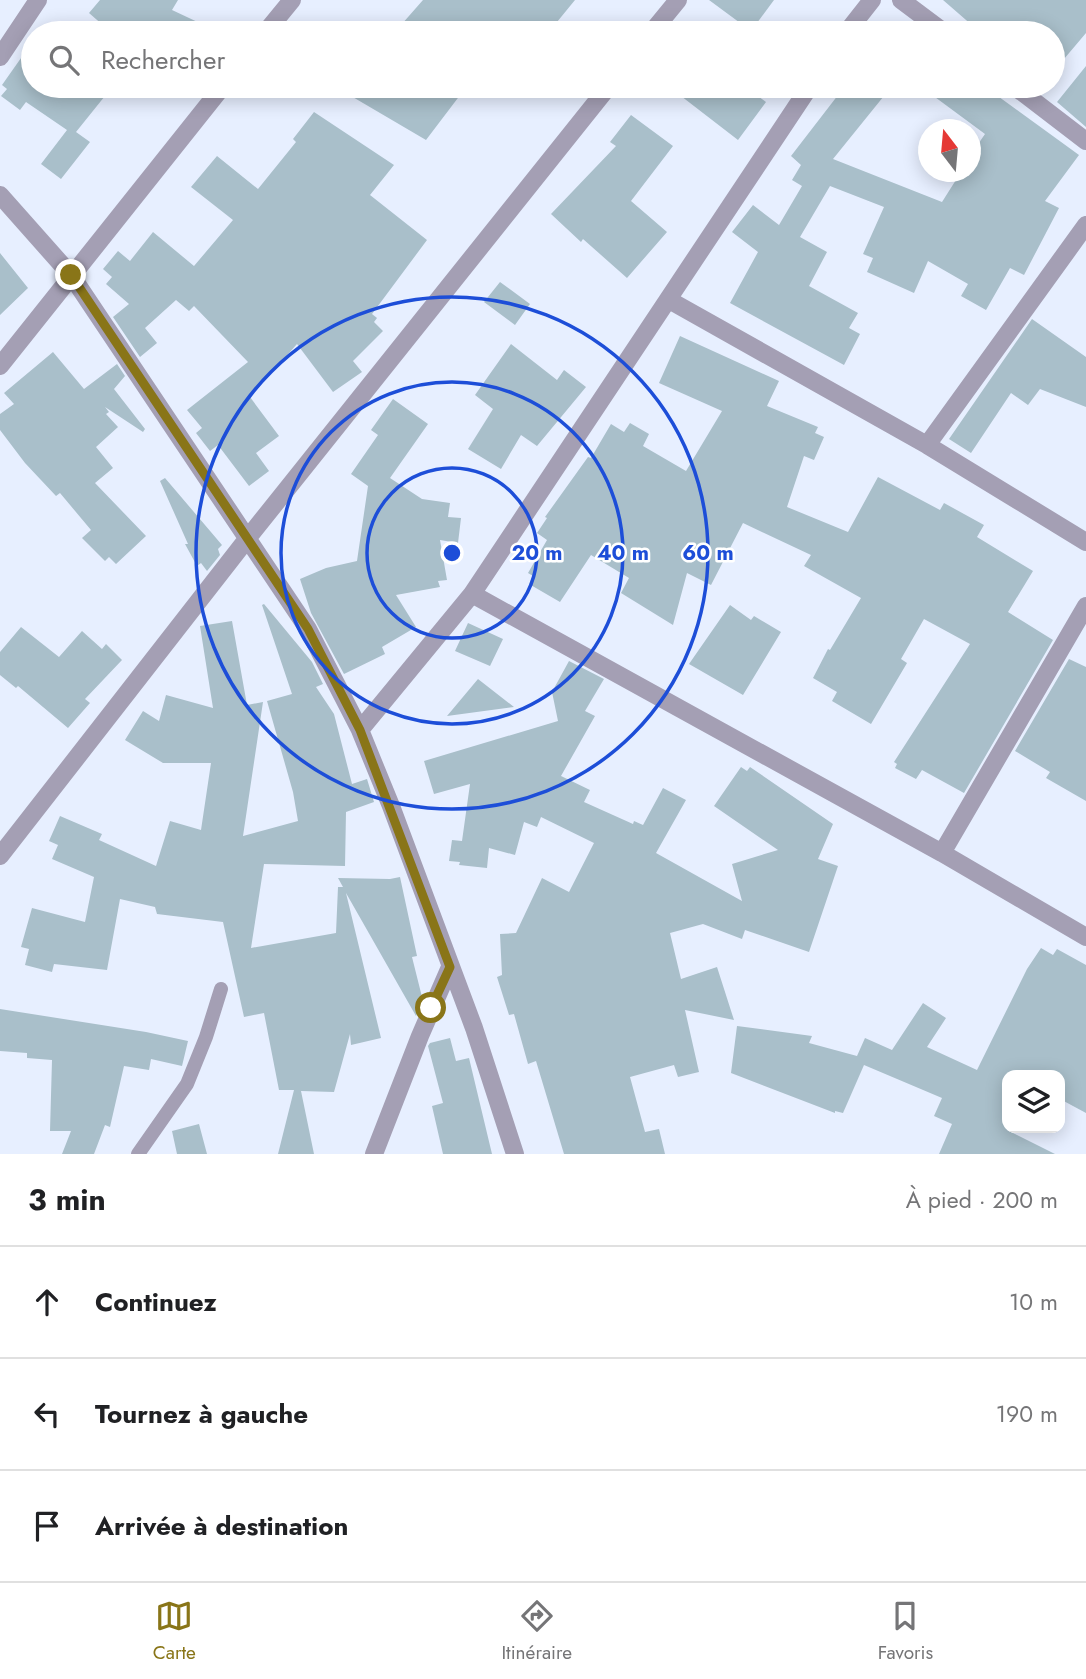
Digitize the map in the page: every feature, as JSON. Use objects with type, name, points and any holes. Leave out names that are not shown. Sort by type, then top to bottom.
[{"type":"street","points":[[24,21],[38,0]]},
{"type":"street","points":[[275,21],[292,0]]},
{"type":"street","points":[[661,21],[678,0]]},
{"type":"street","points":[[855,21],[872,0]]},
{"type":"street","points":[[901,0],[929,21]]},
{"type":"street","points":[[0,57],[21,26]]},
{"type":"street","points":[[0,366],[213,98]]},
{"type":"street","points":[[0,856],[247,539],[599,98]]},
{"type":"street","points":[[360,730],[472,594],[802,98]]},
{"type":"street","points":[[1030,98],[1086,141]]},
{"type":"street","points":[[0,195],[71,275],[308,629],[360,730],[474,1028],[515,1154]]},
{"type":"street","points":[[927,445],[1086,225]]},
{"type":"street","points":[[669,300],[927,445],[1086,542]]},
{"type":"street","points":[[472,594],[942,853],[1086,937]]},
{"type":"street","points":[[942,853],[1086,606]]},
{"type":"street","points":[[374,1154],[419,1036],[450,967]]},
{"type":"lane","points":[[138,1154],[187,1084],[221,989]]},
{"type":"building","points":[[100,0],[178,0],[172,10],[195,21],[98,21],[89,13]]},
{"type":"building","points":[[423,0],[575,0],[558,21],[405,21]]},
{"type":"building","points":[[709,0],[774,0],[758,21],[737,21]]},
{"type":"building","points":[[943,0],[1086,0],[1086,33],[1065,58],[1065,21],[967,21]]},
{"type":"building","points":[[21,58],[21,98],[103,98],[76,132],[90,142],[61,179],[41,164],[67,130],[26,102],[20,110],[1,96],[7,89],[2,85]]},
{"type":"building","points":[[1086,66],[1086,127],[1057,102],[1060,98],[1065,98],[1065,92]]},
{"type":"building","points":[[354,98],[458,98],[426,140]]},
{"type":"building","points":[[684,98],[760,98],[766,102],[738,140]]},
{"type":"building","points":[[836,98],[882,98],[833,159],[942,202],[955,182],[981,182],[981,140],[985,134],[981,131],[981,119],[965,119],[936,98],[1001,98],[1079,155],[1045,201],[1059,208],[1024,275],[1010,268],[986,310],[961,296],[968,284],[928,261],[914,293],[867,272],[873,258],[863,254],[884,207],[830,186],[800,237],[827,252],[809,286],[858,313],[849,328],[860,334],[844,365],[730,303],[758,252],[732,232],[753,205],[779,225],[802,186],[792,180],[801,165],[791,156]]},
{"type":"building","points":[[314,112],[394,165],[370,195],[427,240],[372,314],[377,318],[374,322],[383,331],[353,361],[362,372],[333,392],[297,344],[250,397],[279,436],[256,453],[269,471],[249,486],[218,445],[210,451],[196,433],[202,428],[187,410],[248,362],[194,306],[189,311],[176,300],[145,328],[157,343],[140,357],[113,317],[129,304],[106,284],[112,277],[103,269],[118,251],[130,261],[153,232],[194,266],[233,220],[191,187],[217,156],[258,189],[296,142],[293,139]]},
{"type":"building","points":[[631,115],[673,146],[631,201],[667,232],[627,278],[551,214],[616,146],[610,142]]},
{"type":"building","points":[[0,253],[28,288],[0,315]]},
{"type":"building","points":[[500,282],[530,304],[515,325],[484,302]]},
{"type":"building","points":[[1032,319],[1086,357],[1086,407],[1040,389],[1028,405],[1011,393],[971,453],[949,439]]},
{"type":"building","points":[[680,336],[779,381],[767,406],[818,427],[815,433],[824,437],[814,460],[804,456],[787,507],[848,532],[878,477],[940,510],[944,503],[984,525],[977,537],[1033,571],[1008,612],[1053,640],[964,793],[922,770],[916,779],[895,768],[897,764],[894,762],[970,644],[924,619],[901,659],[907,663],[871,724],[832,701],[837,692],[813,678],[861,598],[804,566],[811,555],[743,523],[711,585],[687,573],[673,625],[621,593],[629,578],[591,555],[560,602],[529,584],[533,576],[528,573],[547,540],[537,533],[547,518],[545,517],[588,457],[591,458],[611,424],[624,432],[630,423],[649,434],[643,446],[686,471],[722,411],[659,383]]},
{"type":"building","points":[[511,344],[557,380],[564,370],[586,387],[537,446],[521,435],[501,469],[468,449],[493,409],[475,395]]},
{"type":"building","points":[[53,352],[84,389],[117,364],[125,376],[114,389],[145,429],[143,432],[105,407],[109,412],[106,414],[118,427],[96,447],[113,468],[95,483],[146,536],[116,564],[109,557],[105,561],[82,538],[91,530],[60,493],[56,496],[25,463],[0,430],[0,414],[14,404],[4,393]]},
{"type":"building","points":[[393,399],[428,424],[390,478],[422,499],[450,503],[448,517],[461,518],[458,543],[440,540],[447,580],[438,581],[440,587],[396,595],[416,627],[382,647],[385,654],[344,674],[311,613],[300,579],[326,568],[357,561],[368,486],[351,474],[378,435],[371,430]]},
{"type":"building","points":[[165,478],[222,545],[218,549],[220,555],[207,571],[201,563],[197,566],[185,544],[188,544],[160,481]]},
{"type":"building","points":[[264,604],[312,662],[323,684],[316,687],[334,714],[352,784],[367,779],[374,802],[346,812],[345,866],[264,864],[251,948],[336,933],[338,887],[343,887],[338,878],[400,877],[417,956],[412,957],[423,1001],[416,1016],[346,893],[381,1038],[351,1045],[350,1034],[334,1092],[301,1091],[314,1154],[278,1154],[294,1090],[279,1090],[264,1013],[244,1017],[223,922],[157,914],[155,907],[120,899],[107,970],[54,964],[52,972],[25,965],[29,949],[21,947],[32,908],[85,922],[94,877],[52,859],[58,845],[49,841],[60,816],[102,834],[99,840],[156,866],[170,821],[201,830],[211,763],[163,763],[125,740],[143,711],[159,721],[166,695],[213,708],[200,626],[232,621],[247,705],[263,702],[243,836],[298,821],[293,792],[267,701],[292,694],[262,605]]},
{"type":"building","points":[[730,605],[751,620],[754,616],[781,632],[743,695],[689,664]]},
{"type":"building","points":[[468,623],[503,639],[490,666],[455,651]]},
{"type":"building","points":[[21,627],[59,657],[82,631],[102,649],[106,644],[122,660],[85,699],[90,703],[68,728],[18,686],[16,688],[0,675],[0,652]]},
{"type":"building","points":[[1069,659],[1086,667],[1086,801],[1046,778],[1050,772],[1015,751]]},
{"type":"building","points":[[569,661],[604,679],[585,711],[595,716],[561,776],[590,790],[584,802],[633,824],[634,821],[643,825],[663,788],[686,800],[656,853],[742,901],[732,864],[778,850],[714,806],[741,767],[747,771],[750,767],[833,824],[818,859],[838,866],[809,952],[745,930],[742,939],[703,924],[670,933],[681,979],[717,967],[734,1020],[685,1010],[699,1072],[678,1077],[674,1065],[630,1077],[645,1132],[659,1129],[665,1154],[564,1154],[536,1061],[528,1064],[514,1014],[509,1015],[497,977],[502,975],[500,934],[516,933],[542,878],[569,892],[594,843],[541,817],[537,827],[524,822],[515,855],[489,848],[487,868],[459,865],[460,862],[449,861],[452,840],[462,841],[470,784],[434,794],[424,761],[558,721],[552,692]]},
{"type":"building","points":[[478,679],[514,707],[447,716]]},
{"type":"building","points":[[1041,948],[1053,955],[1057,949],[1086,965],[1086,1113],[1065,1102],[1065,1070],[1002,1070],[1002,1133],[1013,1133],[1055,1154],[939,1154],[952,1124],[934,1116],[942,1098],[864,1065],[843,1113],[835,1113],[731,1073],[737,1026],[812,1036],[809,1043],[857,1056],[865,1038],[892,1050],[923,1003],[946,1018],[927,1047],[977,1070],[1027,969]]},
{"type":"building","points":[[0,1009],[188,1041],[182,1066],[151,1059],[149,1070],[124,1066],[110,1127],[105,1125],[94,1154],[62,1154],[71,1131],[50,1131],[52,1060],[27,1058],[27,1053],[0,1051]]},
{"type":"building","points":[[450,1038],[456,1061],[469,1058],[492,1154],[443,1154],[432,1106],[443,1103],[428,1046],[430,1043]]},
{"type":"building","points":[[199,1124],[207,1154],[177,1154],[172,1131]]},
{"type":"route","points":[[71,275],[308,629],[360,730],[450,967],[431,1008]]}]
